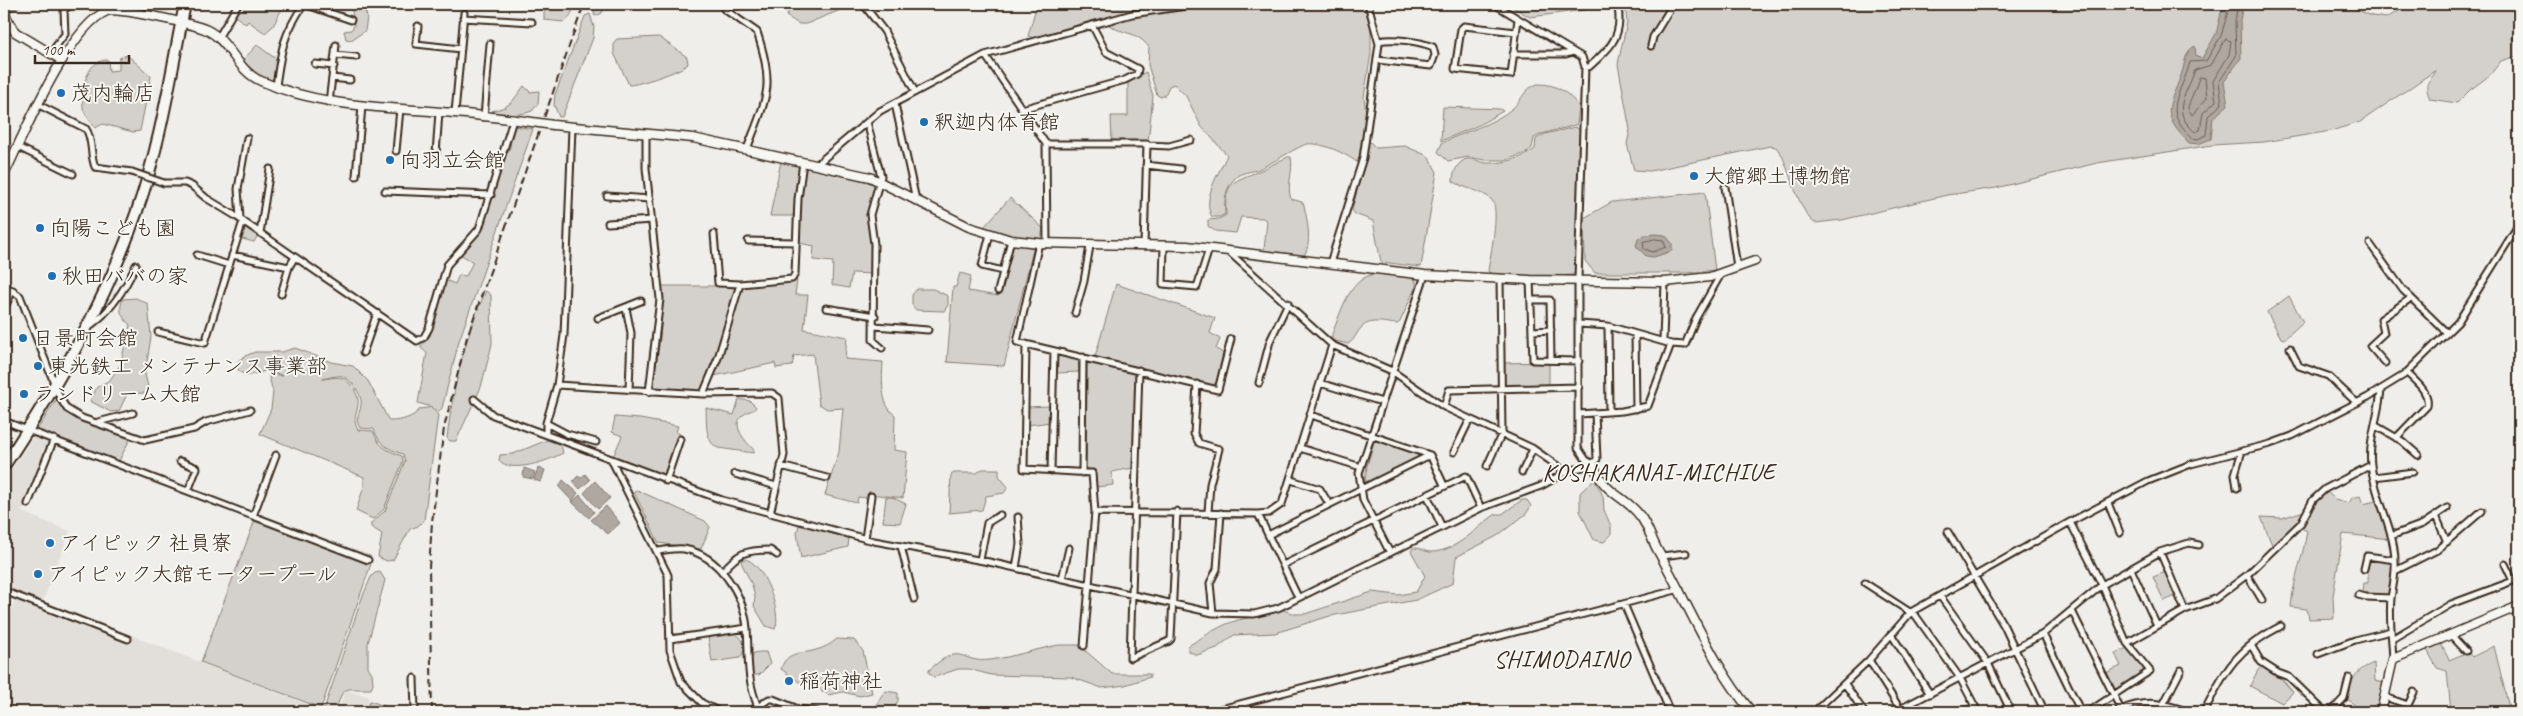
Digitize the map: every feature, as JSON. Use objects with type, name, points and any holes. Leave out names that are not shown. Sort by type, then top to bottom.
[{"type":"highway","points":[[4,466],[55,385],[86,328],[109,283],[138,210],[164,116],[185,4]]},
{"type":"street","points":[[50,54],[65,34],[64,10],[71,4]]},
{"type":"street","points":[[218,38],[238,4]]},
{"type":"street","points":[[276,86],[281,46],[289,25],[304,4],[351,20]]},
{"type":"street","points":[[862,4],[884,31],[915,92]]},
{"type":"street","points":[[816,165],[880,112],[985,55],[1132,14],[1199,4]]},
{"type":"street","points":[[1330,263],[1363,158],[1378,41],[1368,4]]},
{"type":"street","points":[[1494,4],[1582,57],[1585,67],[1578,280],[1578,448],[1586,460],[1593,464],[1606,488],[1640,516],[1696,622],[1739,697],[1752,712]]},
{"type":"street","points":[[1585,67],[1612,45],[1618,36],[1619,8],[1616,4]]},
{"type":"street","points":[[1651,46],[1653,36],[1673,4]]},
{"type":"street","points":[[4,175],[60,60],[97,16],[109,7],[181,22],[206,30],[218,38],[252,77],[304,96],[329,102],[362,106],[455,113],[553,124],[572,128],[693,138],[878,180],[969,227],[1011,240],[1043,244],[1164,246],[1209,249],[1425,275],[1530,280],[1665,282],[1722,274],[1755,261]]},
{"type":"street","points":[[724,9],[757,32],[768,83],[747,149]]},
{"type":"street","points":[[5,15],[15,32],[60,60]]},
{"type":"street","points":[[455,113],[464,15],[532,22]]},
{"type":"street","points":[[1516,32],[1464,26],[1461,29],[1455,69],[1510,75],[1518,20]]},
{"type":"street","points":[[1022,109],[1125,80],[1137,74],[1138,69],[1106,52],[1092,25]]},
{"type":"street","points":[[418,26],[416,44],[461,49]]},
{"type":"street","points":[[1377,60],[1431,66],[1435,55],[1433,48],[1428,45],[1378,41]]},
{"type":"street","points":[[484,117],[490,44]]},
{"type":"street","points":[[329,102],[336,46]]},
{"type":"street","points":[[1513,54],[1566,54],[1573,52]]},
{"type":"street","points":[[335,55],[356,57]]},
{"type":"street","points":[[985,55],[1046,144],[1043,244],[1017,342],[1218,390],[1231,339]]},
{"type":"street","points":[[315,64],[334,66]]},
{"type":"street","points":[[332,78],[350,80]]},
{"type":"street","points":[[895,104],[916,200]]},
{"type":"street","points":[[38,105],[86,129],[90,134],[91,158],[95,167],[132,172],[164,183],[185,183],[192,186],[206,198],[418,340],[424,337],[429,328],[447,265],[479,229],[513,120]]},
{"type":"street","points":[[356,176],[362,106]]},
{"type":"street","points":[[396,151],[400,109]]},
{"type":"street","points":[[436,154],[439,112]]},
{"type":"street","points":[[867,122],[881,176],[878,180],[870,215],[874,244],[874,340],[882,348]]},
{"type":"street","points":[[546,433],[546,423],[557,385],[564,334],[572,128]]},
{"type":"street","points":[[646,133],[650,200],[660,299],[649,392]]},
{"type":"street","points":[[158,332],[205,343],[241,220],[238,189],[247,138]]},
{"type":"street","points":[[1046,144],[1169,146],[1191,140]]},
{"type":"street","points":[[1144,246],[1147,145]]},
{"type":"street","points":[[18,147],[74,174]]},
{"type":"street","points":[[714,234],[718,283],[740,284],[792,279],[795,274],[798,199],[803,162]]},
{"type":"street","points":[[1146,165],[1181,169]]},
{"type":"street","points":[[260,233],[270,169]]},
{"type":"street","points":[[1725,188],[1737,267]]},
{"type":"street","points":[[385,191],[491,195]]},
{"type":"street","points":[[607,196],[650,200]]},
{"type":"street","points":[[608,223],[652,220]]},
{"type":"street","points":[[1814,712],[1869,660],[1911,612],[2070,522],[2148,481],[2191,464],[2292,436],[2381,390],[2407,372],[2458,322],[2519,224]]},
{"type":"street","points":[[990,234],[982,266],[1003,271]]},
{"type":"street","points":[[998,291],[1011,240]]},
{"type":"street","points":[[748,241],[796,242]]},
{"type":"street","points":[[2370,244],[2382,263],[2411,298],[2447,333]]},
{"type":"street","points":[[1075,312],[1084,281],[1090,246]]},
{"type":"street","points":[[1164,246],[1163,284],[1197,287],[1209,249]]},
{"type":"street","points":[[1230,253],[1288,303],[1332,345],[1392,372],[1444,408],[1502,433],[1533,449],[1566,472]]},
{"type":"street","points":[[197,254],[229,265]]},
{"type":"street","points":[[232,255],[289,267]]},
{"type":"street","points":[[280,294],[289,267],[295,257]]},
{"type":"street","points":[[86,328],[101,317],[126,286],[136,265]]},
{"type":"street","points":[[1579,324],[1608,326],[1663,340],[1671,344],[1685,345],[1696,318],[1722,274]]},
{"type":"street","points":[[1390,553],[1374,522],[1361,490],[1359,473],[1425,275]]},
{"type":"street","points":[[1487,466],[1502,433],[1500,278]]},
{"type":"street","points":[[1530,280],[1533,360],[1579,361]]},
{"type":"street","points":[[1663,340],[1665,282]]},
{"type":"street","points":[[703,394],[718,358],[740,284]]},
{"type":"street","points":[[4,285],[20,296],[60,398],[67,409],[82,418],[145,440],[194,429],[206,422],[250,410]]},
{"type":"street","points":[[4,309],[13,290]]},
{"type":"street","points":[[2385,363],[2370,346],[2385,331],[2381,319],[2411,298]]},
{"type":"street","points":[[1531,300],[1550,300],[1551,360]]},
{"type":"street","points":[[598,318],[641,301]]},
{"type":"street","points":[[1259,383],[1270,341],[1288,303]]},
{"type":"street","points":[[626,308],[631,333],[629,390]]},
{"type":"street","points":[[826,308],[874,316]]},
{"type":"street","points":[[363,353],[377,313]]},
{"type":"street","points":[[874,326],[928,330]]},
{"type":"street","points":[[1608,326],[1609,412]]},
{"type":"street","points":[[1532,331],[1551,330]]},
{"type":"street","points":[[1635,334],[1636,409]]},
{"type":"street","points":[[1026,344],[1024,469],[1092,474],[1095,512],[1084,646]]},
{"type":"street","points":[[1579,414],[1636,409],[1648,406],[1652,401],[1671,344]]},
{"type":"street","points":[[1095,512],[1258,514],[1269,513],[1282,504],[1332,345]]},
{"type":"street","points":[[2290,348],[2299,366],[2328,376],[2357,403]]},
{"type":"street","points":[[1051,471],[1054,351]]},
{"type":"street","points":[[1082,473],[1083,357]]},
{"type":"street","points":[[1139,370],[1130,658],[1170,642],[1177,512]]},
{"type":"street","points":[[2396,438],[2427,406],[2428,400],[2426,394],[2407,372]]},
{"type":"street","points":[[1320,382],[1382,402]]},
{"type":"street","points":[[1197,384],[1194,434],[1199,443],[1219,449],[1210,484],[1208,512]]},
{"type":"street","points":[[557,385],[649,392],[703,394],[772,393],[779,398],[784,455],[770,514]]},
{"type":"street","points":[[1444,408],[1449,390],[1579,387]]},
{"type":"street","points":[[2381,390],[2371,447],[2371,465],[2378,498],[2391,536],[2396,560],[2391,598],[2393,659],[2381,712]]},
{"type":"street","points":[[474,399],[493,415],[546,433],[666,481],[770,514],[865,539],[980,560],[1173,605],[1214,613],[1254,614],[1278,608],[1481,508],[1541,486],[1566,472],[1593,464],[1597,459],[1595,413]]},
{"type":"street","points":[[97,422],[133,413]]},
{"type":"street","points":[[1310,415],[1372,434],[1430,455],[1444,485]]},
{"type":"street","points":[[1454,452],[1470,419]]},
{"type":"street","points":[[4,421],[368,560]]},
{"type":"street","points":[[546,423],[567,434],[596,442]]},
{"type":"street","points":[[2376,426],[2418,455]]},
{"type":"street","points":[[28,504],[54,439]]},
{"type":"street","points":[[666,481],[680,439]]},
{"type":"street","points":[[1300,448],[1361,467]]},
{"type":"street","points":[[1522,472],[1533,449]]},
{"type":"street","points":[[2237,488],[2235,474],[2242,451]]},
{"type":"street","points":[[253,516],[276,455]]},
{"type":"street","points":[[1268,534],[1430,455]]},
{"type":"street","points":[[180,461],[197,468],[188,490]]},
{"type":"street","points":[[612,461],[638,516],[658,551],[670,583],[672,661],[681,682],[702,703],[720,712]]},
{"type":"street","points":[[2127,643],[2185,610],[2215,599],[2247,575],[2301,523],[2313,500],[2325,489],[2371,465]]},
{"type":"street","points":[[781,466],[827,478]]},
{"type":"street","points":[[2374,477],[2413,472]]},
{"type":"street","points":[[735,474],[776,486]]},
{"type":"street","points":[[1283,565],[1374,522],[1444,485],[1466,476],[1481,508]]},
{"type":"street","points":[[1291,480],[1320,489],[1329,504]]},
{"type":"street","points":[[1426,495],[1442,527]]},
{"type":"street","points":[[865,539],[871,496]]},
{"type":"street","points":[[2108,503],[2120,533]]},
{"type":"street","points":[[2391,536],[2436,516],[2447,508]]},
{"type":"street","points":[[2395,571],[2437,550],[2482,511]]},
{"type":"street","points":[[1214,613],[1210,583],[1217,570],[1220,513]]},
{"type":"street","points":[[1258,514],[1298,598]]},
{"type":"street","points":[[980,560],[987,523],[1000,516]]},
{"type":"street","points":[[2436,516],[2447,542]]},
{"type":"street","points":[[1016,568],[1020,544],[1018,517]]},
{"type":"street","points":[[2070,522],[2102,586],[2127,643],[2150,671],[2088,712]]},
{"type":"street","points":[[1948,532],[1973,577],[2004,626],[2045,712]]},
{"type":"street","points":[[1869,660],[1901,711],[2043,634],[2102,586],[2160,552],[2189,543],[2199,545]]},
{"type":"street","points":[[901,546],[914,599]]},
{"type":"street","points":[[1062,578],[1069,548]]},
{"type":"street","points":[[658,551],[684,549],[700,554],[722,572],[739,598],[747,628],[748,672],[754,711]]},
{"type":"street","points":[[722,572],[734,558],[742,553],[770,550],[777,555]]},
{"type":"street","points":[[2160,552],[2185,610]]},
{"type":"street","points":[[1662,556],[1686,554]]},
{"type":"street","points":[[2364,569],[2367,556],[2396,560]]},
{"type":"street","points":[[2392,639],[2463,598],[2513,580],[2505,564]]},
{"type":"street","points":[[2131,569],[2157,626]]},
{"type":"street","points":[[2247,575],[2262,600]]},
{"type":"street","points":[[1865,583],[1916,616],[1960,678],[1978,712]]},
{"type":"street","points":[[1209,712],[1680,589]]},
{"type":"street","points":[[4,591],[128,639]]},
{"type":"street","points":[[2358,594],[2366,598],[2391,598]]},
{"type":"street","points":[[1940,596],[1988,663],[2011,712]]},
{"type":"street","points":[[1624,604],[1670,712]]},
{"type":"street","points":[[2393,659],[2519,606]]},
{"type":"street","points":[[2072,610],[2122,711],[2134,704],[2164,703],[2189,712]]},
{"type":"street","points":[[2204,712],[2222,676],[2251,644],[2281,626]]},
{"type":"street","points":[[670,639],[747,628]]},
{"type":"street","points":[[2318,654],[2355,640],[2391,631]]},
{"type":"street","points":[[1891,634],[1930,694]]},
{"type":"street","points":[[2043,634],[2081,712]]},
{"type":"street","points":[[2451,635],[2466,651]]},
{"type":"street","points":[[2251,644],[2261,662],[2288,677],[2325,712]]},
{"type":"street","points":[[2164,703],[2182,670]]},
{"type":"street","points":[[414,678],[415,712]]},
{"type":"street","points":[[2331,712],[2344,698],[2349,678]]},
{"type":"street","points":[[1845,684],[1864,712]]},
{"type":"street","points":[[2385,697],[2408,705],[2414,692]]},
{"type":"street","points":[[754,711],[768,699],[773,699],[798,708],[817,712]]},
{"type":"street","points":[[1246,703],[1248,712]]},
{"type":"street","points":[[1822,706],[1827,712]]},
{"type":"street","points":[[1963,712],[1975,706]]},
{"type":"shaded area","points":[[240,4],[282,4],[283,7],[273,26],[265,33],[248,21],[246,24],[235,16]]},
{"type":"shaded area","points":[[351,4],[363,4],[367,17],[365,31],[351,40],[346,39],[344,31],[351,30],[354,26]]},
{"type":"shaded area","points":[[554,4],[575,4],[570,17],[564,22],[544,20],[544,12]]},
{"type":"shaded area","points":[[595,4],[605,4],[602,13],[596,16],[594,15]]},
{"type":"shaded area","points":[[794,4],[855,4],[806,24],[799,24],[786,16]]},
{"type":"shaded area","points":[[1037,4],[1130,4],[1139,7],[1151,6],[1152,4],[1363,4],[1371,26],[1371,53],[1364,97],[1369,141],[1376,148],[1405,146],[1428,156],[1437,172],[1421,267],[1381,262],[1373,221],[1355,214],[1352,210],[1363,167],[1352,158],[1321,145],[1304,145],[1259,169],[1237,176],[1227,191],[1225,214],[1220,217],[1212,217],[1209,210],[1210,194],[1227,155],[1201,126],[1186,96],[1174,84],[1169,86],[1165,95],[1161,97],[1157,95],[1148,65],[1149,47],[1137,37],[1113,28],[1101,18],[1033,38],[1028,36]]},
{"type":"shaded area","points":[[1507,4],[1601,4],[1585,10],[1530,17]]},
{"type":"shaded area","points":[[1625,4],[2343,4],[2372,16],[2386,18],[2412,4],[2519,4],[2519,25],[2515,38],[2511,38],[2519,45],[2519,55],[2501,61],[2490,75],[2470,90],[2457,103],[2430,99],[2427,85],[2436,70],[2360,122],[2331,131],[2264,142],[2212,145],[2097,163],[1996,188],[1947,195],[1842,220],[1815,223],[1810,219],[1800,203],[1782,155],[1776,147],[1770,146],[1650,171],[1634,170],[1627,144],[1630,130],[1618,64],[1627,22]]},
{"type":"shaded area","points":[[590,14],[594,27],[593,38],[562,117],[559,117],[554,105],[555,95],[585,16]]},
{"type":"shaded area","points":[[659,37],[687,57],[688,64],[659,77],[629,85],[614,53],[614,42],[617,39]]},
{"type":"shaded area","points":[[257,45],[276,59],[275,78],[270,80],[257,75],[243,60]]},
{"type":"shaded area","points":[[127,55],[151,76],[140,131],[133,132],[103,124],[95,128],[83,110],[83,93],[86,77],[90,70],[101,61],[108,60],[109,71],[119,70],[119,58]]},
{"type":"shaded area","points":[[1146,72],[1153,96],[1148,142],[1112,142],[1111,116],[1128,116],[1128,81]]},
{"type":"shaded area","points":[[1538,84],[1556,87],[1575,101],[1579,106],[1577,124],[1539,135],[1534,138],[1532,148],[1526,153],[1506,160],[1485,160],[1468,157],[1448,161],[1438,152],[1442,143],[1505,114],[1516,105],[1530,88]]},
{"type":"shaded area","points":[[524,86],[530,92],[539,91],[538,104],[532,111],[512,115],[492,111],[505,107],[512,102]]},
{"type":"shaded area","points":[[1443,107],[1500,109],[1503,111],[1479,125],[1441,141]]},
{"type":"shaded area","points":[[513,126],[533,129],[459,341],[442,408],[439,412],[432,408],[438,415],[424,520],[418,526],[410,529],[393,560],[387,561],[378,557],[382,534],[371,527],[371,523],[385,511],[405,461],[403,454],[381,443],[374,429],[360,428],[357,419],[361,401],[356,388],[349,380],[342,376],[322,379],[340,377],[351,385],[358,399],[355,419],[358,430],[373,431],[375,436],[381,444],[387,450],[402,456],[403,461],[384,509],[373,519],[356,511],[364,486],[364,477],[260,434],[271,409],[273,392],[268,373],[283,376],[269,370],[246,376],[238,370],[238,361],[255,352],[282,352],[295,348],[331,362],[353,366],[368,381],[389,421],[406,418],[414,415],[420,409],[432,407],[418,403],[427,353],[420,347],[430,336],[445,280],[455,284],[459,275],[466,276],[473,262],[460,254],[482,227],[502,160],[510,148]]},
{"type":"shaded area","points":[[1576,127],[1580,131],[1575,273],[1572,275],[1541,277],[1491,274],[1488,271],[1495,222],[1494,204],[1487,196],[1453,181],[1457,167],[1467,159],[1492,163],[1518,158],[1535,149],[1536,139],[1545,134]]},
{"type":"shaded area","points":[[1291,157],[1292,162],[1289,188],[1291,199],[1302,202],[1304,205],[1308,225],[1309,239],[1303,257],[1267,253],[1264,250],[1267,221],[1263,218],[1241,217],[1236,233],[1215,231],[1208,226],[1208,220],[1219,219],[1226,215],[1227,195],[1232,184]]},
{"type":"shaded area","points":[[781,161],[800,166],[793,216],[770,216]]},
{"type":"shaded area","points":[[805,167],[872,183],[875,186],[868,216],[873,274],[852,273],[849,288],[832,285],[833,262],[813,260],[814,246],[799,243],[800,195]]},
{"type":"shaded area","points":[[1705,192],[1715,270],[1686,273],[1595,273],[1585,261],[1584,218],[1612,202]]},
{"type":"shaded area","points":[[1010,198],[1043,228],[1041,240],[1000,234],[983,228]]},
{"type":"shaded area","points":[[246,227],[258,235],[254,242],[242,239]]},
{"type":"shaded area","points":[[1011,244],[1030,246],[1033,250],[1004,366],[947,362],[953,287],[956,287],[960,273],[971,276],[968,291],[998,296]]},
{"type":"shaded area","points":[[1378,273],[1411,277],[1416,281],[1416,286],[1400,322],[1397,324],[1369,323],[1361,328],[1348,344],[1332,340],[1332,334],[1339,315],[1353,288],[1368,276]]},
{"type":"shaded area","points":[[797,280],[795,295],[808,295],[804,329],[847,337],[845,359],[883,362],[882,383],[884,398],[890,411],[895,415],[894,450],[907,452],[903,498],[870,494],[867,498],[858,497],[857,503],[825,495],[839,452],[843,408],[827,409],[819,404],[813,354],[794,356],[792,366],[776,368],[775,363],[714,376],[742,290],[748,285]]},
{"type":"shaded area","points":[[1116,284],[1215,318],[1210,333],[1220,339],[1216,349],[1223,353],[1216,383],[1212,385],[1095,357]]},
{"type":"shaded area","points":[[661,286],[733,286],[736,290],[709,375],[704,386],[699,391],[689,393],[656,389],[652,385],[660,336]]},
{"type":"shaded area","points":[[917,289],[933,289],[948,296],[948,305],[944,311],[916,310],[912,305],[912,295]]},
{"type":"shaded area","points":[[486,291],[491,295],[492,344],[481,387],[456,441],[450,441],[447,438],[456,382],[466,344]]},
{"type":"shaded area","points":[[2289,296],[2303,322],[2284,339],[2281,338],[2267,312]]},
{"type":"shaded area","points":[[136,298],[148,304],[151,337],[145,374],[148,387],[146,393],[127,394],[119,411],[111,412],[90,401],[97,387],[110,380],[120,365],[130,325],[121,313],[121,303],[123,299]]},
{"type":"shaded area","points":[[1058,355],[1078,360],[1079,372],[1056,373]]},
{"type":"shaded area","points":[[1091,362],[1136,372],[1137,375],[1133,468],[1112,472],[1113,485],[1096,487],[1094,473],[1086,467],[1087,365]]},
{"type":"shaded area","points":[[1549,362],[1549,385],[1503,386],[1503,363]]},
{"type":"shaded area","points":[[739,399],[750,401],[756,407],[741,417],[738,422],[740,432],[754,450],[754,453],[718,448],[710,441],[708,436],[706,408],[734,415]]},
{"type":"shaded area","points":[[56,400],[79,419],[130,439],[119,461],[37,430]]},
{"type":"shaded area","points":[[1051,406],[1051,422],[1027,425],[1027,407]]},
{"type":"shaded area","points":[[615,417],[640,419],[678,426],[676,432],[680,434],[665,477],[613,457],[622,436],[612,432]]},
{"type":"shaded area","points":[[33,437],[49,443],[22,512],[70,531],[43,601],[328,712],[4,712],[4,629],[17,594],[4,588],[4,481]]},
{"type":"shaded area","points":[[547,440],[561,445],[563,453],[531,465],[512,466],[499,460],[500,455],[513,454]]},
{"type":"shaded area","points":[[1378,440],[1418,455],[1418,458],[1369,483],[1365,480],[1367,466],[1374,442]]},
{"type":"shaded area","points":[[982,469],[999,469],[999,476],[1008,487],[1004,493],[986,496],[982,510],[949,513],[951,475],[954,473],[977,473]]},
{"type":"shaded area","points":[[1594,479],[1603,496],[1604,510],[1611,526],[1611,535],[1604,542],[1594,540],[1580,511],[1580,493]]},
{"type":"shaded area","points":[[637,490],[705,521],[710,527],[701,549],[659,543],[634,492]]},
{"type":"shaded area","points":[[2327,492],[2335,499],[2349,503],[2352,498],[2360,496],[2363,504],[2376,501],[2391,539],[2343,534],[2333,596],[2334,618],[2309,619],[2307,609],[2291,607],[2307,531],[2301,528],[2313,504]]},
{"type":"shaded area","points":[[886,497],[892,497],[906,504],[900,523],[883,522]]},
{"type":"shaded area","points":[[1522,500],[1527,500],[1531,506],[1526,514],[1497,536],[1456,557],[1453,583],[1416,600],[1330,616],[1275,633],[1234,635],[1217,648],[1197,655],[1188,651],[1188,646],[1226,624],[1238,620],[1269,614],[1281,609],[1294,614],[1305,614],[1372,592],[1398,595],[1416,592],[1425,576],[1411,551],[1413,548],[1431,552],[1447,549],[1496,514],[1502,514]]},
{"type":"shaded area","points":[[2304,511],[2295,525],[2272,545],[2261,517],[2282,518]]},
{"type":"shaded area","points":[[255,520],[371,564],[321,708],[201,662]]},
{"type":"shaded area","points":[[799,525],[849,538],[848,547],[801,558],[797,533]]},
{"type":"shaded area","points":[[743,559],[750,561],[757,567],[764,577],[776,612],[777,622],[775,629],[766,626],[754,606],[755,597],[752,585],[741,562]]},
{"type":"shaded area","points":[[2367,560],[2393,562],[2388,595],[2362,593],[2363,583],[2368,583],[2368,574],[2366,573]]},
{"type":"shaded area","points":[[380,572],[385,580],[368,643],[368,667],[372,673],[373,683],[371,689],[346,690],[341,696],[335,712],[323,712],[362,598],[371,577],[375,573]]},
{"type":"shaded area","points":[[2166,572],[2176,596],[2164,601],[2153,577]]},
{"type":"shaded area","points":[[733,632],[744,643],[744,650],[740,658],[712,662],[708,637]]},
{"type":"shaded area","points":[[837,639],[854,640],[863,651],[872,693],[860,696],[843,692],[828,695],[812,684],[802,684],[781,669],[790,656],[822,648]]},
{"type":"shaded area","points":[[2441,644],[2449,660],[2468,652],[2472,657],[2494,646],[2510,712],[2451,712],[2447,671],[2437,668],[2427,650]]},
{"type":"shaded area","points":[[1059,645],[1079,645],[1112,674],[1150,674],[1150,677],[1125,685],[1102,688],[1071,677],[991,675],[969,669],[958,669],[934,677],[929,673],[929,670],[949,656],[961,655],[972,659],[990,660]]},
{"type":"shaded area","points":[[2127,648],[2145,669],[2144,672],[2115,690],[2106,673],[2121,666],[2115,654]]},
{"type":"shaded area","points":[[766,652],[770,664],[759,675],[754,675],[748,665],[754,653]]},
{"type":"shaded area","points":[[2374,663],[2375,681],[2384,683],[2377,712],[2363,712],[2346,698],[2358,672]]},
{"type":"shaded area","points":[[2263,666],[2279,676],[2293,692],[2282,703],[2250,686],[2258,670]]},
{"type":"shaded area","points":[[346,690],[369,697],[364,712],[337,712]]},
{"type":"shaded area","points":[[886,691],[898,693],[898,701],[892,712],[872,712],[882,695]]},
{"type":"shaded area","points":[[370,701],[403,712],[365,712]]},
{"type":"shaded area","points":[[2161,706],[2177,712],[2138,712],[2141,707]]},
{"type":"water","points":[[4,4],[24,4],[4,15]]},
{"type":"water","points":[[2227,4],[2243,4],[2240,21],[2241,58],[2224,82],[2228,105],[2213,118],[2211,139],[2198,144],[2189,143],[2173,123],[2169,107],[2188,53],[2195,46],[2196,57],[2202,58],[2216,34],[2222,9]]},
{"type":"water","points":[[1644,235],[1665,235],[1672,243],[1672,251],[1654,257],[1646,256],[1636,246],[1638,239]]},
{"type":"water","points":[[524,468],[535,472],[533,479],[523,477]]},
{"type":"water","points":[[538,468],[545,470],[541,482],[534,480]]},
{"type":"water","points":[[585,474],[590,480],[580,489],[573,481],[578,476],[581,478]]},
{"type":"water","points":[[563,480],[578,493],[572,501],[559,487]]},
{"type":"water","points":[[595,481],[610,498],[598,509],[584,493]]},
{"type":"water","points":[[580,495],[594,512],[589,518],[572,502]]},
{"type":"water","points":[[606,506],[620,523],[608,534],[591,520]]},
{"type":"railway","points":[[432,712],[429,568],[432,522],[444,428],[467,337],[584,4]]},
{"type":"place","name":"茂内輪店","points":[[61,93]]},
{"type":"place","name":"釈迦内体育館","points":[[924,122]]},
{"type":"place","name":"向羽立会館","points":[[390,160]]},
{"type":"place","name":"大館郷土博物館","points":[[1694,176]]},
{"type":"place","name":"向陽こども園","points":[[40,228]]},
{"type":"place","name":"秋田ババの家","points":[[52,276]]},
{"type":"place","name":"日景町会館","points":[[23,338]]},
{"type":"place","name":"東光鉄工 メンテナンス事業部","points":[[38,366]]},
{"type":"place","name":"ランドリーム大館","points":[[24,394]]},
{"type":"place","name":"アイピック 社員寮","points":[[50,543]]},
{"type":"place","name":"アイピック大館モータープール","points":[[38,574]]},
{"type":"place","name":"稲荷神社","points":[[789,681]]},
{"type":"district","name":"KOSHAKANAI-MICHIUE","points":[[1659,472]]},
{"type":"district","name":"SHIMODAINO","points":[[1562,659]]}]
